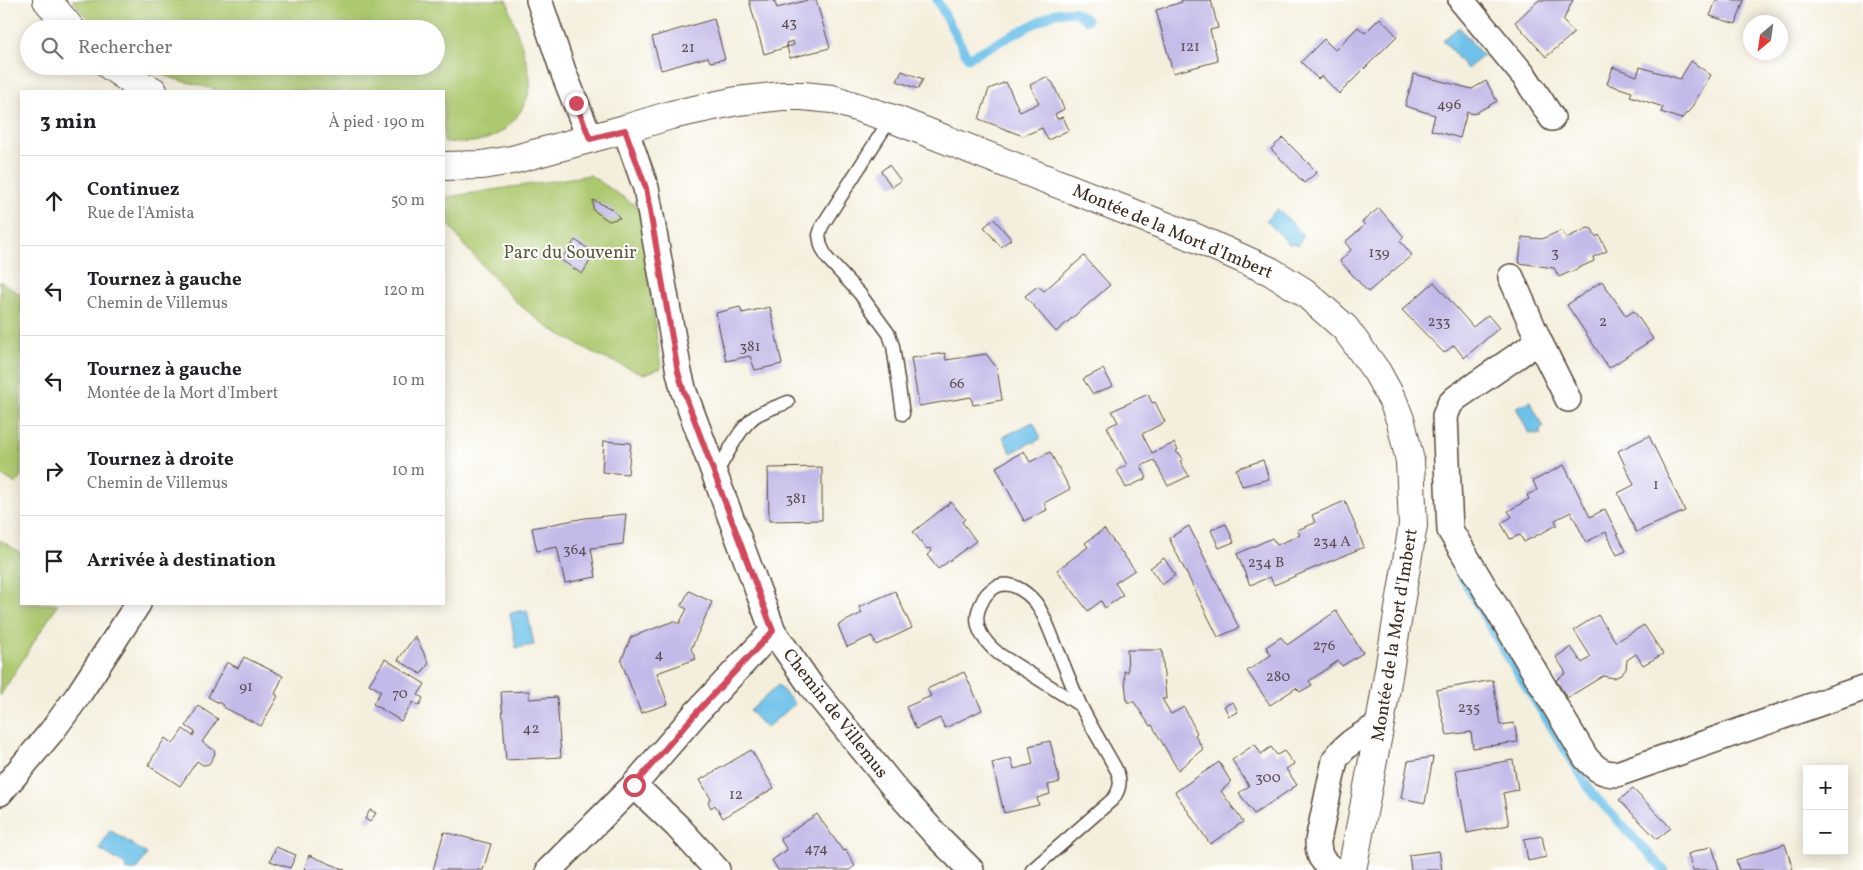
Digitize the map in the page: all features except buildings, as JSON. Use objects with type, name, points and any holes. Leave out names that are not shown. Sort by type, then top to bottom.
[{"type":"street","points":[[47,0],[64,20]]},
{"type":"street","points":[[539,0],[564,74],[590,139]]},
{"type":"street","points":[[1465,2],[1525,77],[1552,118]]},
{"type":"street","points":[[122,75],[151,90]]},
{"type":"street","name":"Montée de la Mort d'Imbert","points":[[445,166],[482,165],[512,160],[625,130],[671,115],[715,105],[782,96],[832,99],[891,118],[1196,238],[1270,271],[1304,292],[1345,328],[1377,372],[1393,401],[1401,422],[1410,461],[1413,525],[1380,724],[1352,870]]},
{"type":"street","name":"Chemin de Villemus","points":[[625,130],[646,188],[678,372],[773,631],[811,686],[890,782],[937,836],[971,870]]},
{"type":"street","points":[[1511,277],[1539,341],[1568,400]]},
{"type":"street","points":[[1539,341],[1456,398],[1447,410],[1445,416],[1450,530],[1586,758],[1596,770],[1617,774],[1863,688]]},
{"type":"street","points":[[1413,525],[1450,530]]},
{"type":"street","points":[[0,793],[67,711],[137,605]]},
{"type":"street","points":[[549,870],[634,785],[697,712],[773,631]]},
{"type":"street","points":[[1334,870],[1322,860],[1318,850],[1318,841],[1335,760],[1340,750],[1380,724]]},
{"type":"street","points":[[634,785],[677,826],[717,870]]},
{"type":"lane","points":[[891,118],[822,226],[819,235],[821,246],[827,258],[860,294],[888,334],[893,346],[903,414]]},
{"type":"lane","points":[[715,476],[742,431],[752,419],[758,414],[788,402]]},
{"type":"lane","points":[[1032,870],[1113,799],[1120,782],[1117,771],[1081,706],[1038,605],[1016,586],[1002,585],[995,587],[984,598],[976,614],[977,624],[985,640],[999,654],[1081,706]]},
{"type":"green space","points":[[72,0],[507,0],[526,59],[530,89],[528,97],[516,118],[499,133],[479,141],[445,142],[445,90],[217,90],[164,75],[445,75],[445,20],[89,20]]},
{"type":"green space","name":"Parc du Souvenir","points":[[590,175],[639,208],[661,368],[644,374],[599,356],[546,326],[515,301],[463,244],[445,218],[445,200],[447,197]]},
{"type":"green space","points":[[0,281],[20,294],[20,478],[16,484],[0,474]]},
{"type":"green space","points":[[0,540],[20,552],[20,605],[57,605],[0,696]]},
{"type":"water","points":[[1459,27],[1483,56],[1467,69],[1443,40]]},
{"type":"water","points":[[1278,209],[1302,233],[1299,245],[1292,243],[1290,245],[1266,220]]},
{"type":"water","points":[[1530,401],[1543,427],[1539,430],[1541,434],[1529,434],[1516,407]]},
{"type":"water","points":[[1033,422],[1040,439],[1011,453],[1003,437]]},
{"type":"water","points":[[527,610],[534,645],[516,648],[510,613]]},
{"type":"water","points":[[778,685],[795,704],[766,728],[750,711]]},
{"type":"water","points":[[110,830],[147,854],[137,870],[125,870],[127,866],[99,849]]},
{"type":"waterway","points":[[937,0],[968,58],[1055,13],[1073,11],[1087,20]]},
{"type":"waterway","points":[[1459,572],[1501,646],[1592,793],[1664,870]]},
{"type":"route","points":[[576,103],[590,139],[625,130],[640,169],[646,188],[655,234],[678,372],[773,631],[697,712],[634,785]]}]
